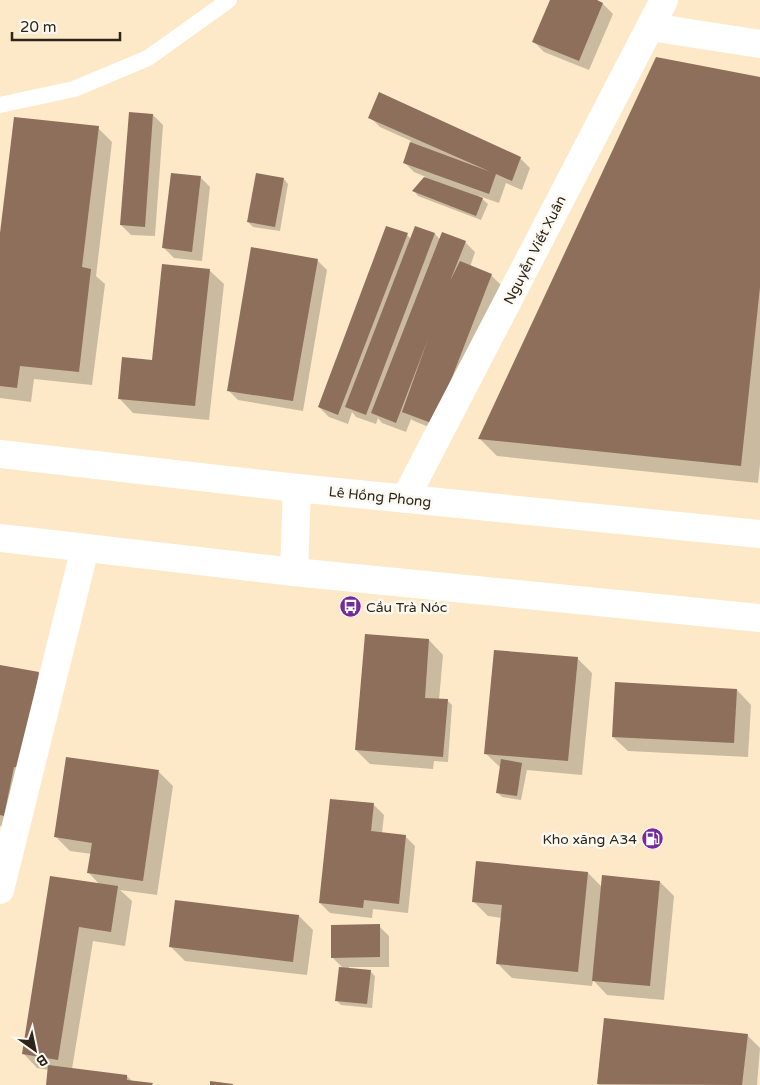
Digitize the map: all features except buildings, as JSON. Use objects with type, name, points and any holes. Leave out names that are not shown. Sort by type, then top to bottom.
[{"type":"main road","name":"Nguyễn Viết Xuân","points":[[406,499],[664,0]]},
{"type":"main road","points":[[650,27],[760,44]]},
{"type":"main road","name":"Lê Hồng Phong","points":[[0,454],[297,488],[760,534]]},
{"type":"main road","points":[[294,572],[297,488]]},
{"type":"main road","points":[[0,538],[294,572],[760,618]]},
{"type":"main road","points":[[0,890],[85,548]]},
{"type":"lane","points":[[0,105],[74,89],[148,58],[229,0]]},
{"type":"place","name":"Cầu Trà Nóc","points":[[350,607]]},
{"type":"place","name":"Kho xăng A34","points":[[653,839]]}]
